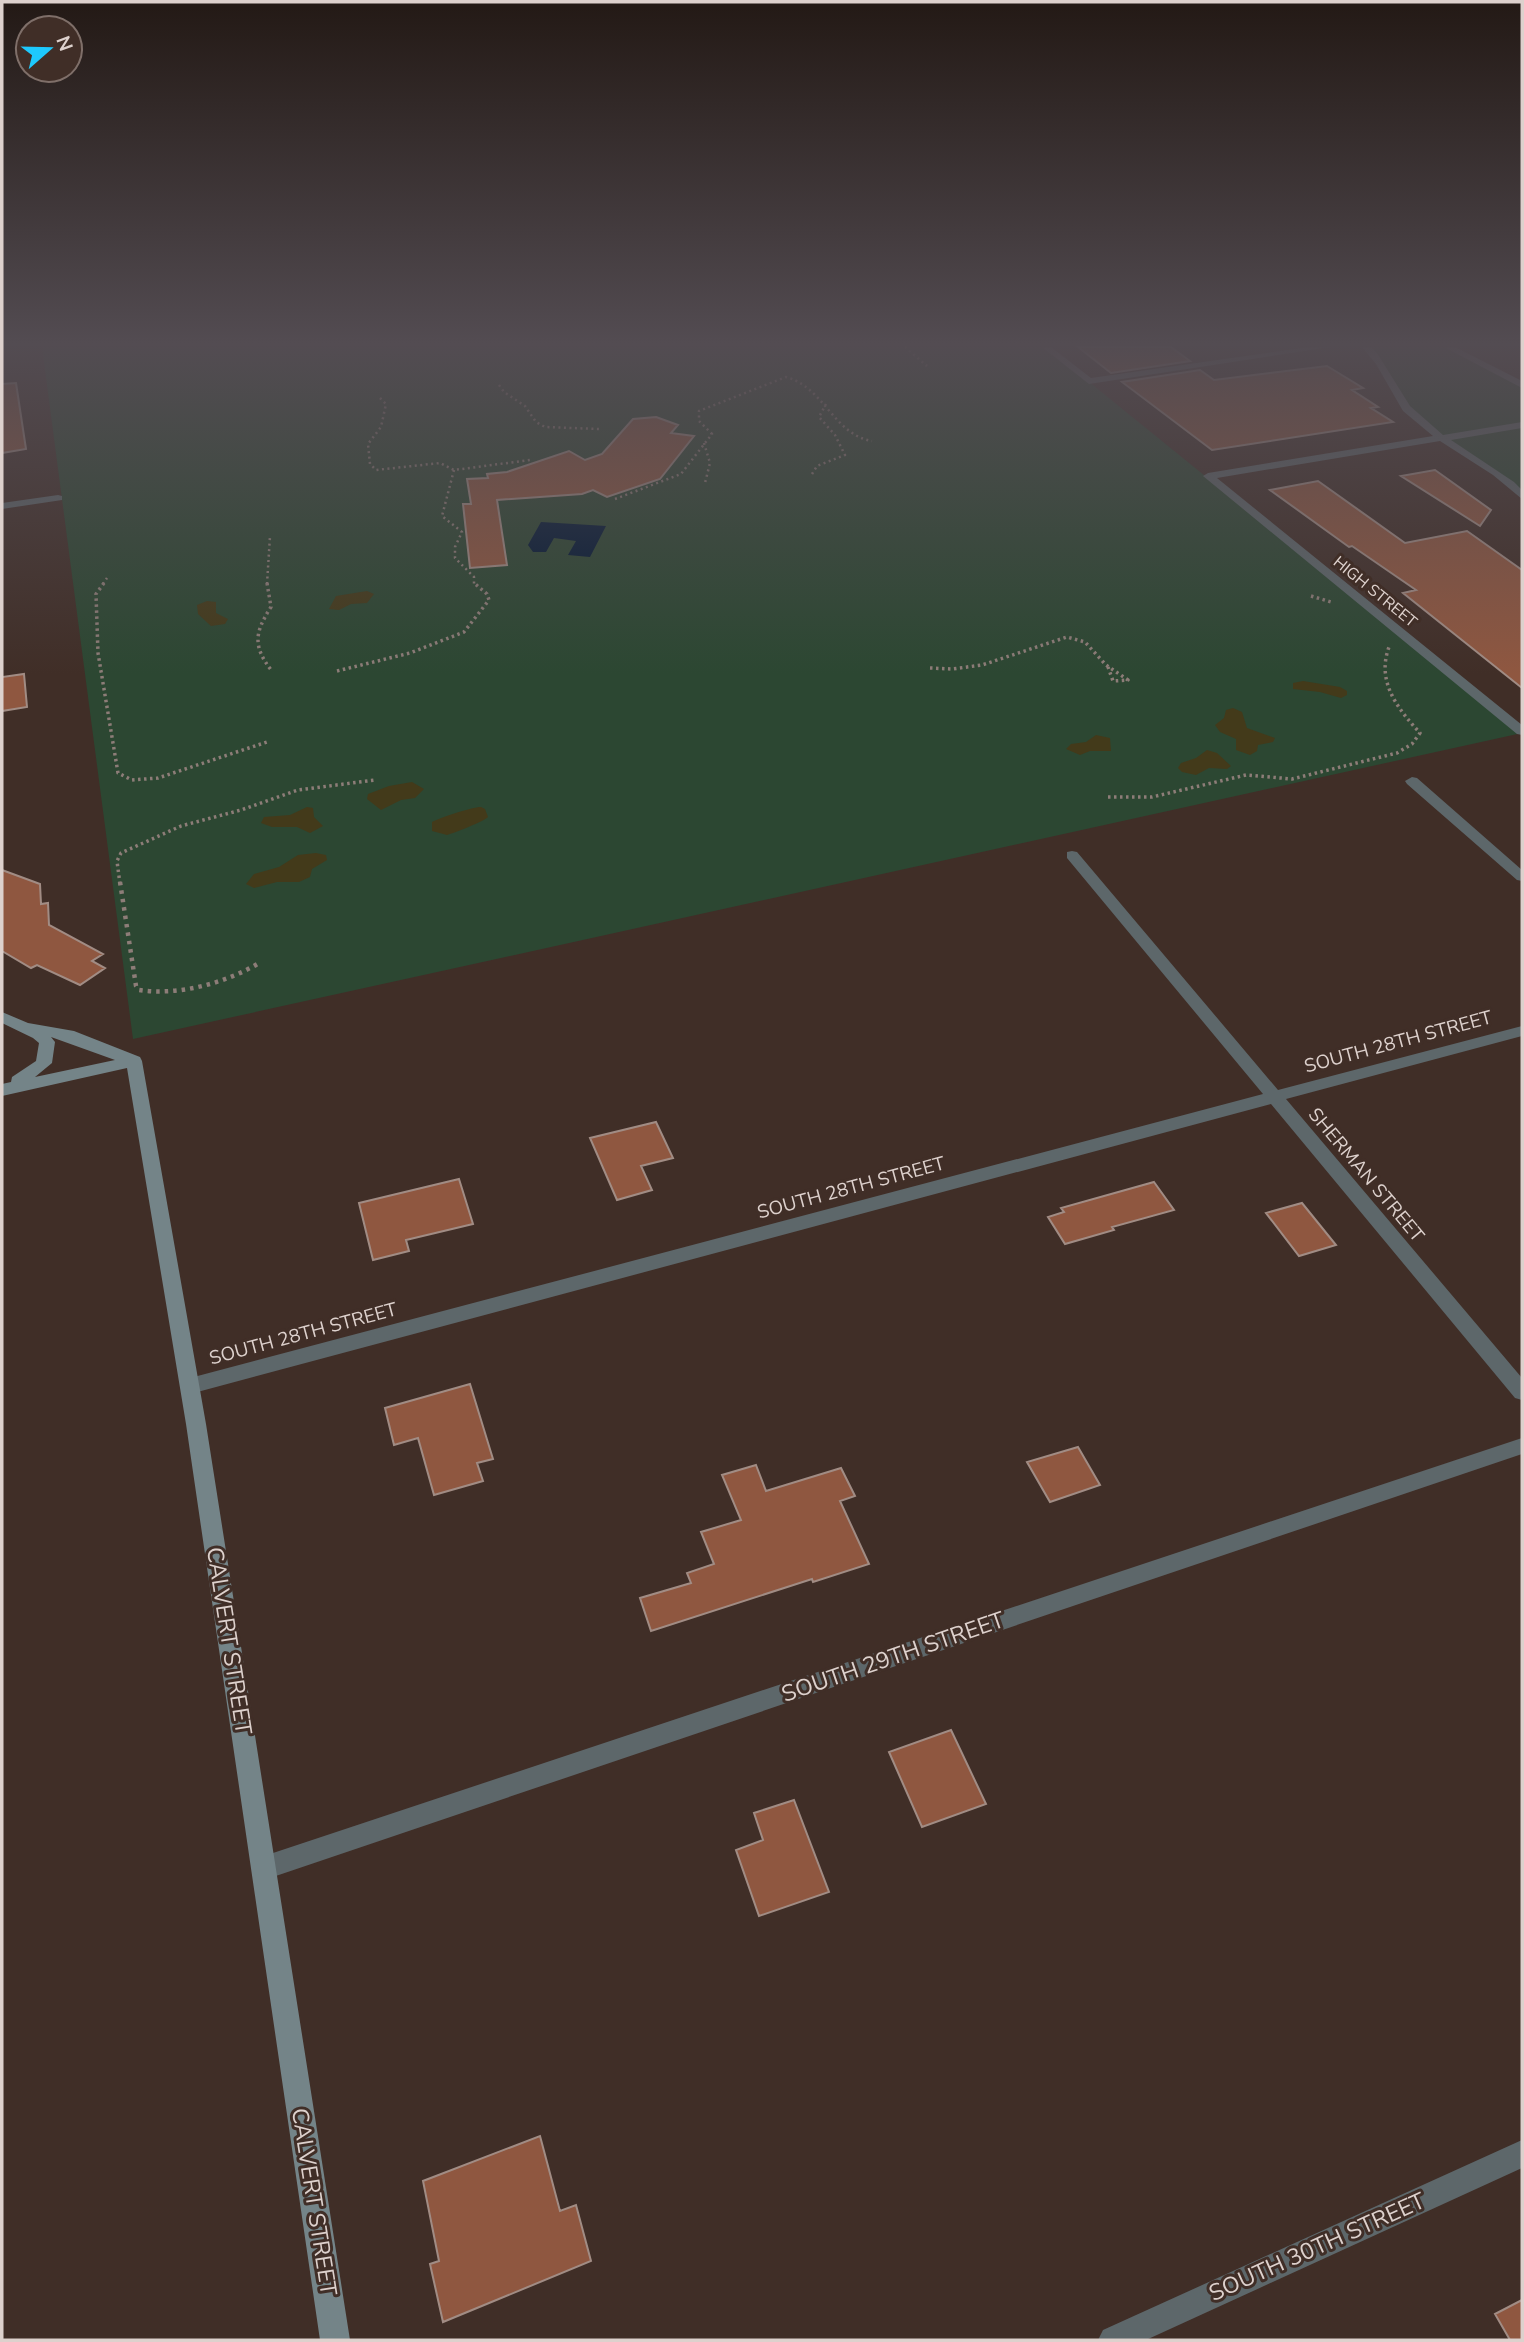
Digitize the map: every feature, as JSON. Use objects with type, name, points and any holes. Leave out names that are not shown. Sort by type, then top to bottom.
[{"type":"street","name":"HIGH STREET","points":[[1333,456],[1208,476],[1522,731]]},
{"type":"street","points":[[1472,456],[1522,496]]},
{"type":"street","points":[[2,506],[58,498]]},
{"type":"street","points":[[1412,781],[1522,877]]},
{"type":"street","name":"SHERMAN STREET","points":[[1072,855],[1522,1392]]},
{"type":"street","points":[[2,1017],[39,1034],[47,1042],[46,1057],[34,1072],[2,1089]]},
{"type":"street","points":[[22,1025],[68,1035],[134,1060]]},
{"type":"street","name":"SOUTH 28TH STREET","points":[[190,1386],[1522,1031]]},
{"type":"street","points":[[2,1089],[134,1060]]},
{"type":"street","name":"CALVERT STREET","points":[[134,1060],[190,1386],[335,2340]]},
{"type":"street","name":"SOUTH 29TH STREET","points":[[264,1868],[1522,1446]]},
{"type":"street","name":"SOUTH 30TH STREET","points":[[1113,2340],[1522,2154]]},
{"type":"path","points":[[370,456],[372,468],[382,471],[440,463],[454,470],[530,460]]},
{"type":"path","points":[[705,483],[711,464],[710,456]]},
{"type":"path","points":[[812,474],[817,466],[844,456]]},
{"type":"path","points":[[686,458],[694,458]]},
{"type":"path","points":[[615,499],[673,479],[681,474],[694,458]]},
{"type":"path","points":[[337,671],[410,653],[464,632],[489,600],[485,592],[477,589],[474,577],[456,563],[453,549],[462,532],[442,516],[454,470]]},
{"type":"path","points":[[271,536],[267,582],[271,607],[258,628],[257,637],[264,660],[272,671]]},
{"type":"path","points":[[107,578],[96,594],[98,653],[118,773],[132,780],[158,778],[270,741]]},
{"type":"path","points":[[1311,596],[1341,607]]},
{"type":"path","points":[[930,668],[952,669],[982,665],[1067,637],[1085,642],[1108,667],[1128,680],[1113,681],[1108,667]]},
{"type":"path","points":[[1108,797],[1152,797],[1246,775],[1292,779],[1375,761],[1412,744],[1420,733],[1396,707],[1392,698],[1385,667],[1389,645],[1385,639]]},
{"type":"path","points":[[260,962],[250,970],[225,979],[161,992],[147,993],[139,990],[136,986],[117,860],[121,853],[181,826],[241,810],[298,790],[375,780]]},
{"type":"green space","points":[[56,456],[1181,456],[1522,733],[133,1039]]},
{"type":"green space","points":[[1468,456],[1522,456],[1522,496]]},
{"type":"sand","points":[[367,591],[374,594],[367,603],[351,604],[339,610],[329,609],[336,596]]},
{"type":"sand","points":[[207,601],[216,602],[216,613],[228,619],[225,624],[211,626],[198,614],[197,605]]},
{"type":"sand","points":[[1303,681],[1340,687],[1347,691],[1347,695],[1341,698],[1293,689],[1293,683]]},
{"type":"sand","points":[[1233,708],[1242,712],[1247,728],[1275,738],[1273,742],[1258,745],[1257,751],[1250,755],[1236,750],[1236,739],[1220,732],[1215,725],[1224,718],[1226,710]]},
{"type":"sand","points":[[1096,735],[1110,738],[1111,751],[1090,751],[1080,755],[1066,749],[1071,744],[1086,742]]},
{"type":"sand","points":[[1207,750],[1217,753],[1231,766],[1227,769],[1209,768],[1196,775],[1182,772],[1178,768],[1181,763],[1196,758]]},
{"type":"sand","points":[[412,782],[424,789],[415,798],[401,800],[381,810],[367,799],[368,794],[389,786]]},
{"type":"sand","points":[[307,807],[313,808],[314,817],[323,826],[310,833],[297,827],[272,827],[261,823],[264,817],[290,815]]},
{"type":"sand","points":[[481,807],[485,809],[488,817],[481,821],[447,835],[432,831],[432,822]]},
{"type":"sand","points":[[298,855],[326,855],[327,860],[312,869],[310,877],[299,882],[277,882],[254,888],[246,884],[254,874],[279,867]]},
{"type":"water","points":[[541,522],[606,526],[590,557],[568,555],[576,541],[554,538],[546,552],[533,552],[528,545]]},
{"type":"building","points":[[553,456],[578,456],[585,460],[596,456],[678,456],[660,479],[607,497],[593,490],[582,494],[497,500],[507,565],[470,568],[463,504],[471,504],[467,479],[488,478],[487,474],[507,472]]},
{"type":"building","points":[[1435,470],[1491,510],[1480,526],[1401,476]]},
{"type":"building","points":[[1318,481],[1405,543],[1467,531],[1522,570],[1522,688],[1403,593],[1416,590],[1352,546],[1349,547],[1270,490]]},
{"type":"building","points":[[24,674],[27,707],[2,711],[2,677]]},
{"type":"building","points":[[2,870],[40,884],[41,904],[48,903],[49,925],[103,954],[92,961],[105,968],[80,985],[37,965],[31,968],[2,951]]},
{"type":"building","points":[[656,1122],[673,1158],[641,1166],[652,1190],[617,1200],[590,1138]]},
{"type":"building","points":[[459,1179],[473,1224],[406,1240],[409,1251],[373,1260],[359,1203]]},
{"type":"building","points":[[1154,1182],[1174,1210],[1112,1227],[1114,1230],[1065,1244],[1048,1217],[1064,1212],[1061,1208]]},
{"type":"building","points":[[1302,1203],[1336,1245],[1299,1256],[1266,1213]]},
{"type":"building","points":[[470,1384],[493,1459],[477,1463],[483,1481],[434,1495],[418,1438],[394,1445],[385,1408]]},
{"type":"building","points":[[1078,1447],[1100,1485],[1050,1502],[1027,1462]]},
{"type":"building","points":[[756,1465],[766,1491],[841,1468],[855,1496],[840,1501],[869,1564],[813,1582],[812,1579],[651,1631],[640,1598],[691,1583],[687,1573],[714,1564],[701,1532],[741,1520],[722,1475]]},
{"type":"building","points":[[951,1730],[986,1804],[922,1827],[889,1752]]},
{"type":"building","points":[[794,1800],[829,1892],[759,1916],[736,1850],[763,1840],[754,1813]]},
{"type":"building","points":[[540,2136],[560,2211],[576,2205],[591,2261],[443,2322],[430,2264],[439,2261],[423,2181]]},
{"type":"building","points":[[1522,2300],[1522,2340],[1510,2340],[1495,2314]]}]
